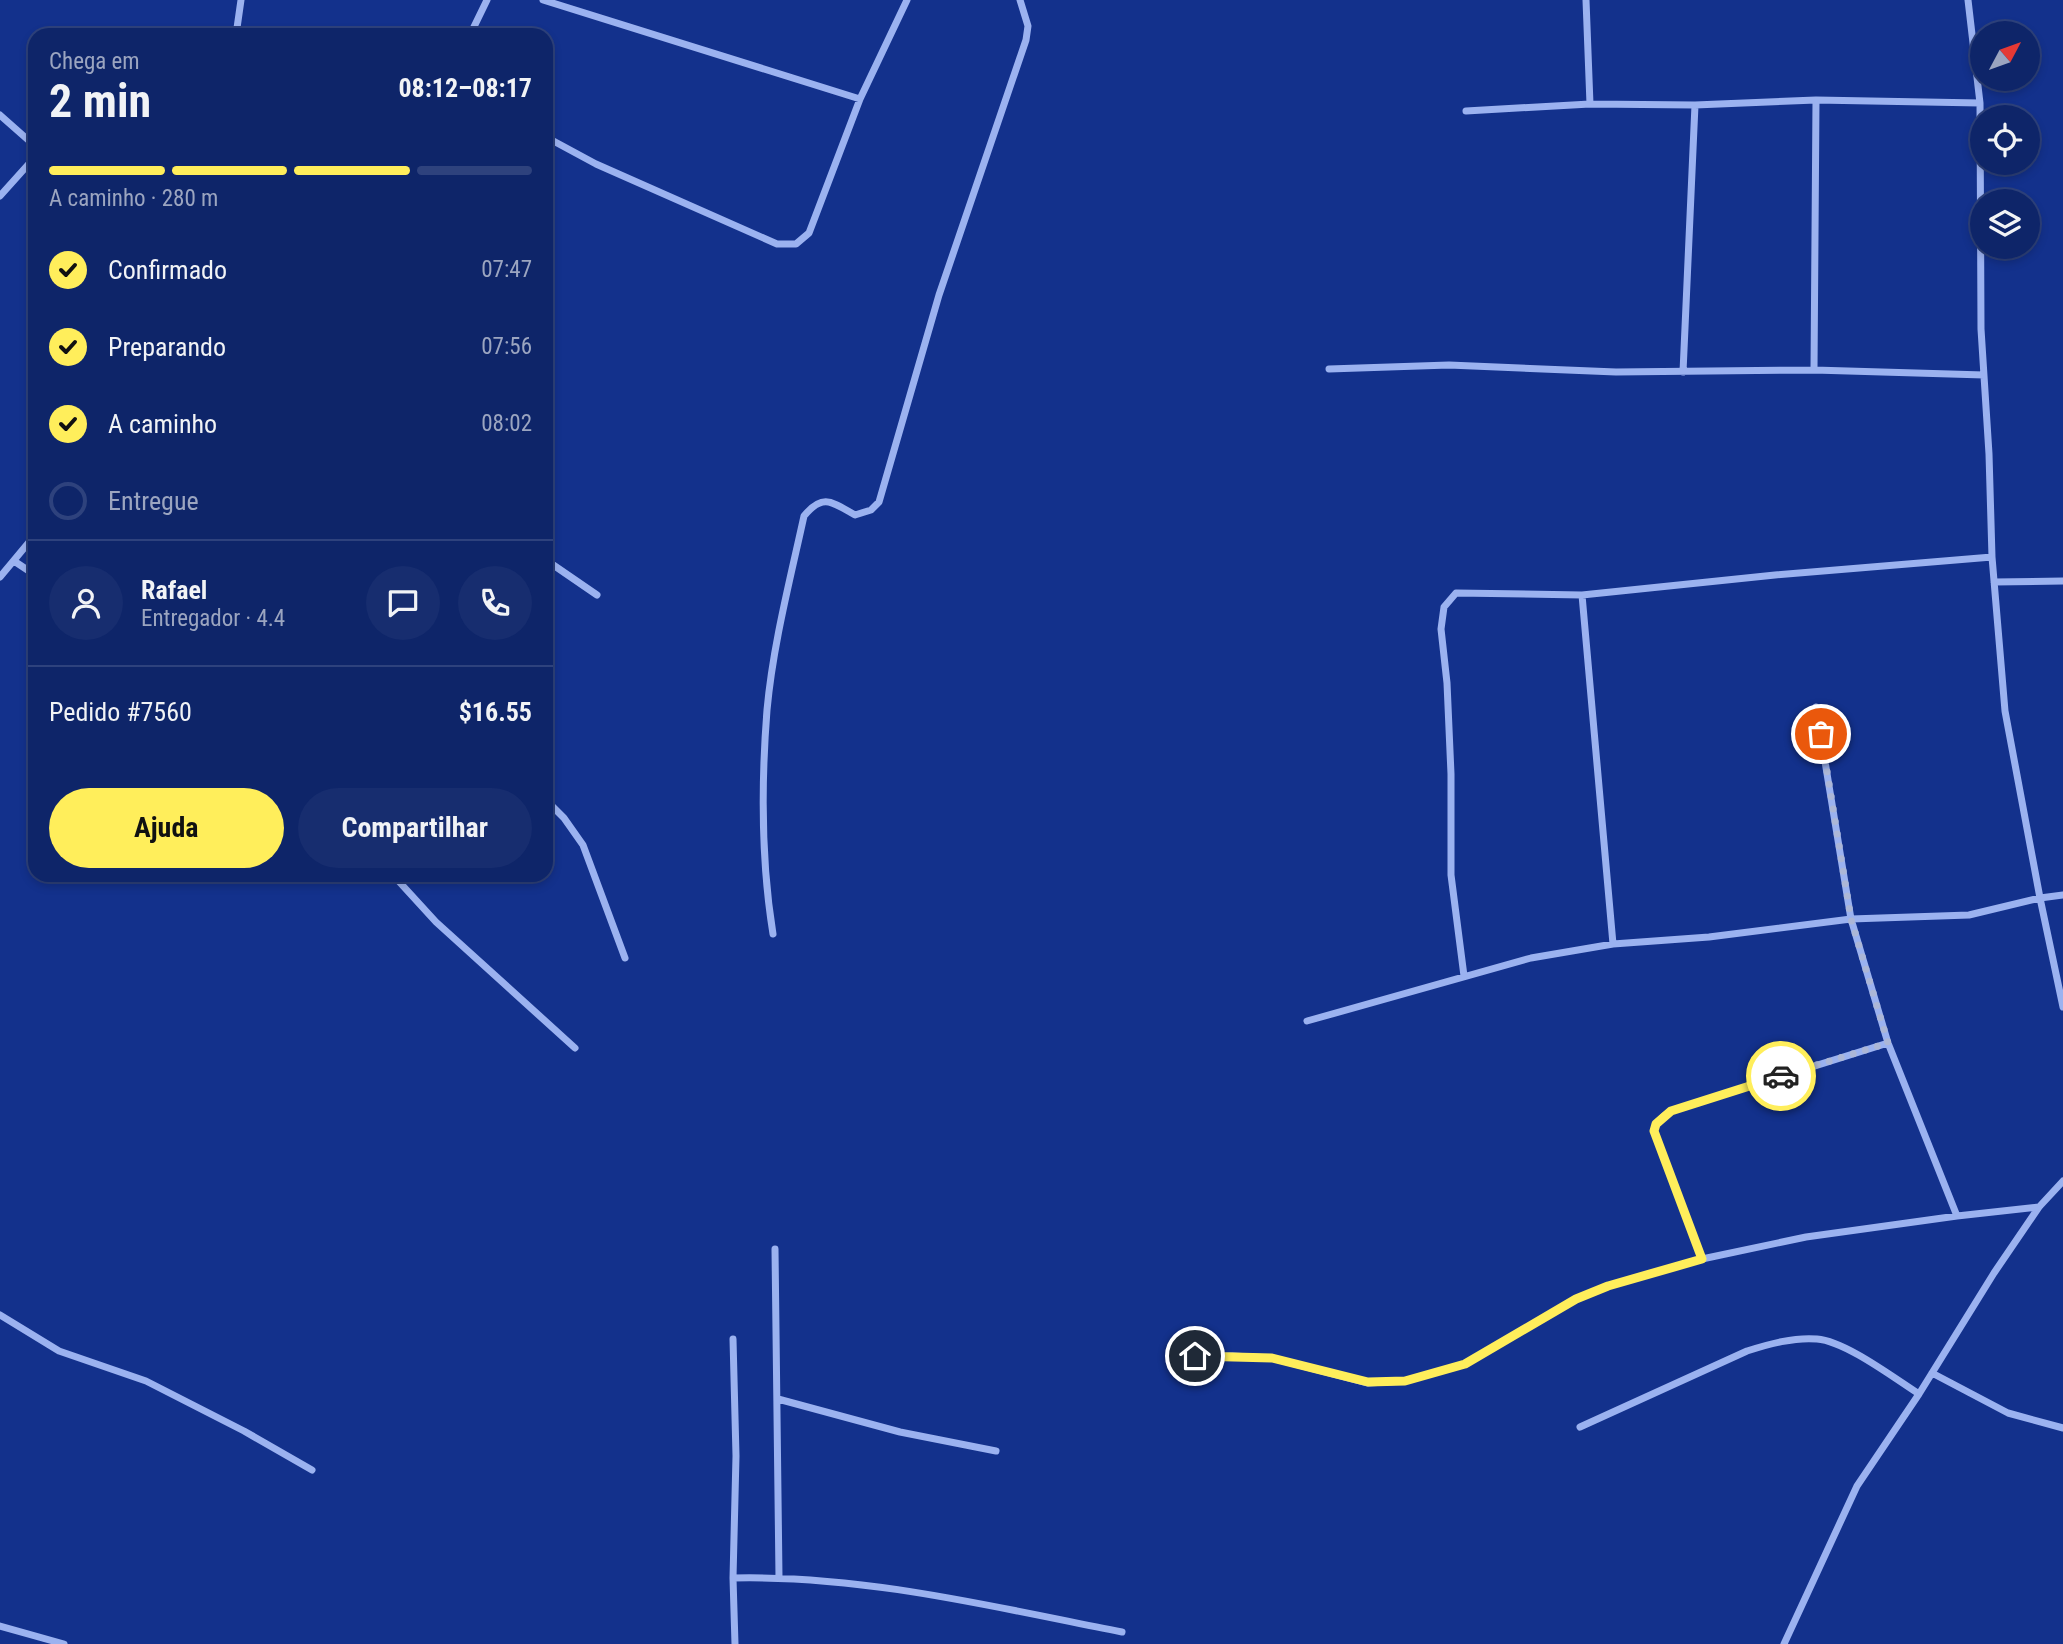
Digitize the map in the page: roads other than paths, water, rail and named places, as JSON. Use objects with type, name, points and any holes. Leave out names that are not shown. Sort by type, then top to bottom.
[{"type":"street","points":[[237,28],[240,0]]},
{"type":"street","points":[[473,28],[487,0]]},
{"type":"street","points":[[542,0],[860,99]]},
{"type":"street","points":[[553,141],[596,164],[776,244],[796,244],[809,233],[860,99],[907,0]]},
{"type":"street","points":[[773,934],[762,828],[767,709],[804,516],[814,503],[826,501],[855,515],[871,510],[879,502],[939,295],[1026,40],[1028,26],[1020,0]]},
{"type":"street","points":[[1586,0],[1590,104]]},
{"type":"street","points":[[1968,0],[1980,103],[1981,329],[1992,557],[2004,711],[2063,1007]]},
{"type":"street","points":[[1466,111],[1590,104],[1695,105],[1816,100],[1980,103]]},
{"type":"street","points":[[1814,370],[1816,100]]},
{"type":"street","points":[[1683,372],[1695,105]]},
{"type":"street","points":[[0,115],[28,140]]},
{"type":"street","points":[[0,196],[28,165]]},
{"type":"street","points":[[1329,369],[1449,365],[1683,372],[1814,370],[1984,375]]},
{"type":"street","points":[[0,577],[28,544]]},
{"type":"street","points":[[1464,976],[1451,875],[1451,774],[1447,683],[1441,629],[1444,607],[1456,593],[1583,595],[1992,557]]},
{"type":"street","points":[[14,561],[28,570]]},
{"type":"street","points":[[553,565],[597,595]]},
{"type":"street","points":[[1994,582],[2063,581]]},
{"type":"street","points":[[1583,595],[1612,944]]},
{"type":"street","points":[[1816,707],[1851,919],[1888,1043],[1957,1216]]},
{"type":"street","points":[[553,807],[583,845],[625,958]]},
{"type":"street","points":[[399,882],[436,922],[575,1048]]},
{"type":"street","points":[[1307,1021],[1531,958],[1612,944],[1709,937],[1851,919],[1969,915],[2063,895]]},
{"type":"street","points":[[1702,1259],[1654,1131],[1661,1117],[1671,1111],[1888,1043]]},
{"type":"street","points":[[1784,1644],[1857,1486],[2039,1207],[2061,1185]]},
{"type":"street","points":[[1172,1358],[1272,1358],[1368,1382],[1405,1381],[1465,1364],[1576,1299],[1608,1286],[1702,1259],[1806,1237],[2039,1207]]},
{"type":"street","points":[[775,1249],[779,1577]]},
{"type":"street","points":[[0,1315],[59,1351],[146,1381],[244,1430],[312,1470]]},
{"type":"street","points":[[733,1339],[736,1456],[733,1578],[735,1644]]},
{"type":"street","points":[[1580,1427],[1747,1351],[1803,1339],[1820,1339],[1839,1345],[1919,1394]]},
{"type":"street","points":[[1932,1373],[2008,1413],[2063,1428]]},
{"type":"street","points":[[778,1399],[900,1432],[996,1451]]},
{"type":"street","points":[[733,1578],[779,1577],[918,1592],[1122,1632]]},
{"type":"street","points":[[0,1626],[65,1644]]}]
